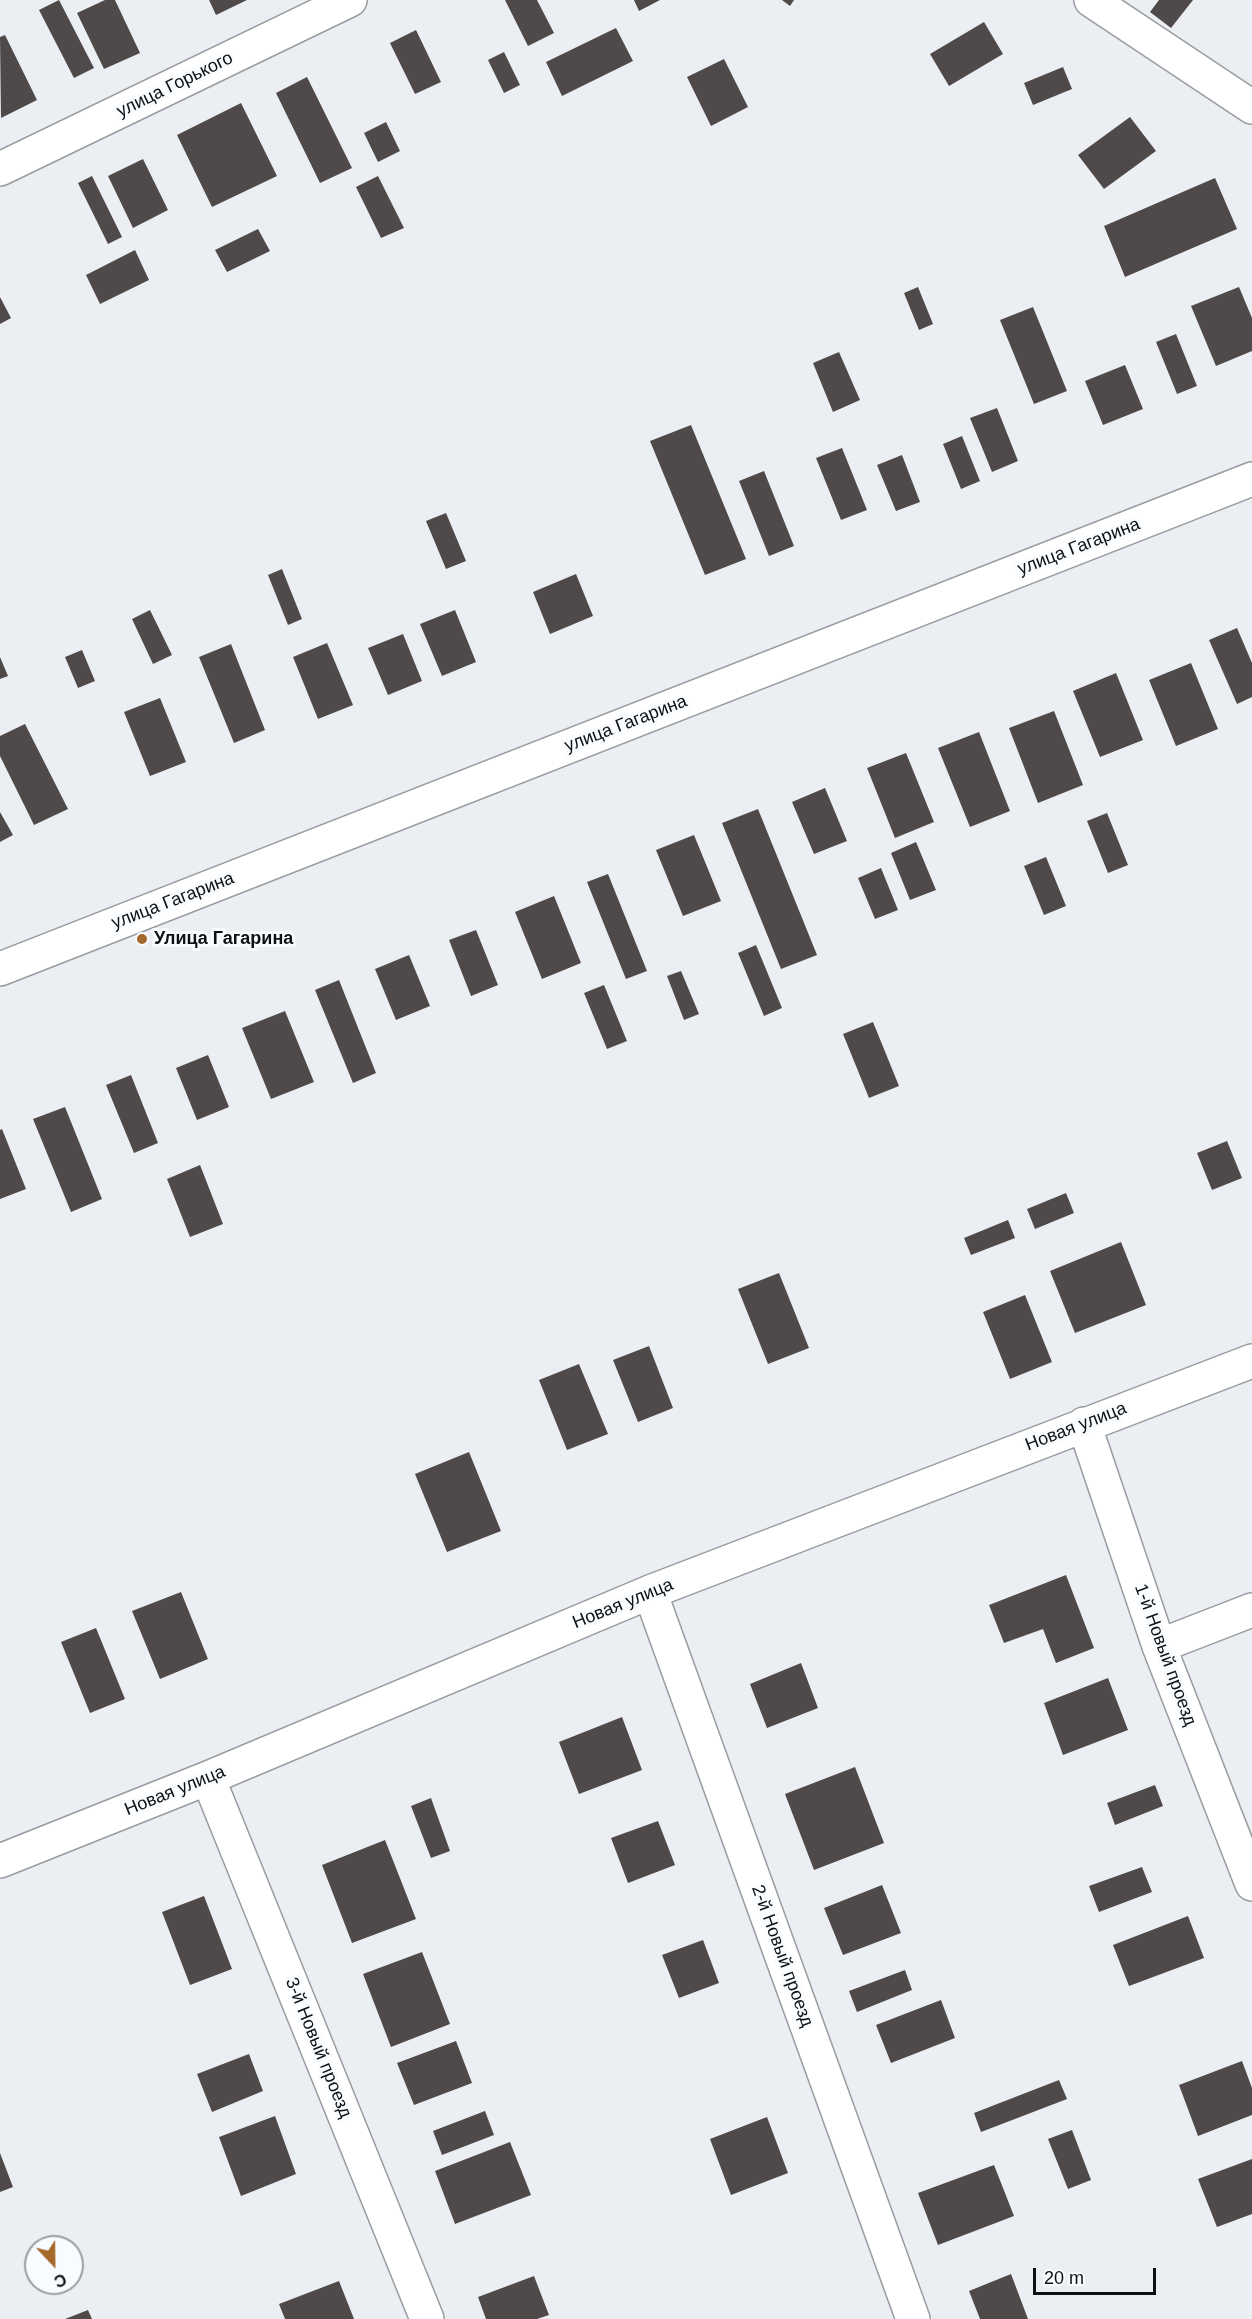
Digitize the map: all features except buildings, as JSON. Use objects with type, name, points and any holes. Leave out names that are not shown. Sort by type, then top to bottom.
[{"type":"street","name":"улица Горького","points":[[0,169],[350,0]]},
{"type":"street","points":[[1091,0],[1252,107]]},
{"type":"street","name":"улица Гагарина","points":[[0,969],[1252,479]]},
{"type":"street","name":"Новая улица","points":[[0,1861],[208,1778],[650,1592],[1252,1360]]},
{"type":"street","name":"1-й Новый проезд","points":[[1084,1424],[1159,1646],[1245,1844],[1252,1884]]},
{"type":"street","name":"2-й Новый проезд","points":[[650,1592],[913,2319]]},
{"type":"street","points":[[1159,1646],[1252,1610]]},
{"type":"street","name":"3-й Новый проезд","points":[[208,1778],[427,2319]]},
{"type":"place","name":"Улица Гагарина","points":[[142,939]]}]
